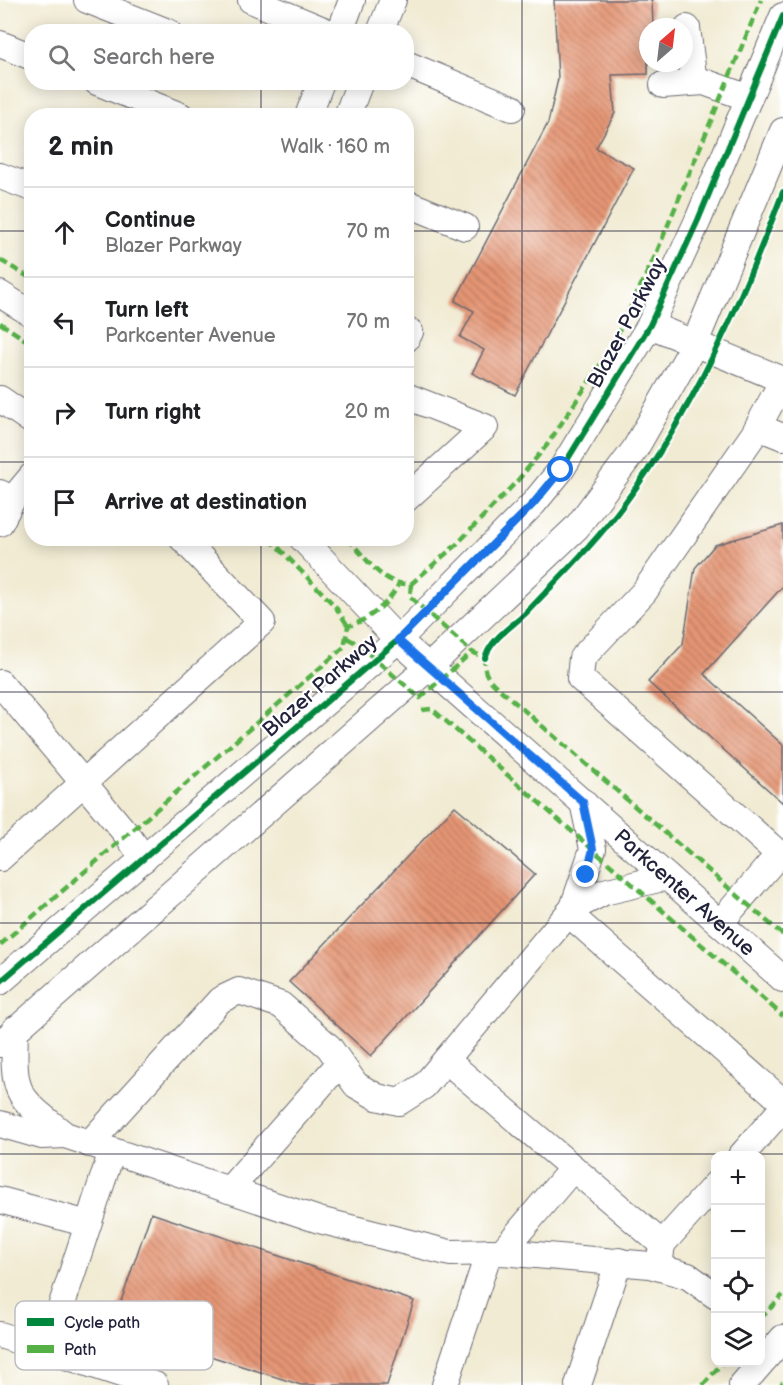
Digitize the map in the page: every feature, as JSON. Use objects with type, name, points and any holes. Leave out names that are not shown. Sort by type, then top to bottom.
[{"type":"street","points":[[87,0],[148,24]]},
{"type":"street","points":[[251,0],[303,17]]},
{"type":"street","points":[[343,24],[352,0]]},
{"type":"street","points":[[383,24],[393,0]]},
{"type":"street","name":"Blazer Parkway","points":[[0,980],[398,640],[533,504],[561,470],[650,325],[698,220],[783,16]]},
{"type":"street","points":[[0,44],[24,54]]},
{"type":"street","points":[[414,67],[512,108]]},
{"type":"street","points":[[693,72],[694,82]]},
{"type":"street","points":[[663,85],[704,82],[749,98]]},
{"type":"street","points":[[117,90],[161,108]]},
{"type":"street","points":[[311,108],[318,90]]},
{"type":"street","points":[[350,108],[357,90]]},
{"type":"street","points":[[88,1143],[36,1114],[24,1101],[17,1085],[8,1036],[429,667],[577,527],[635,449],[694,345],[783,131]]},
{"type":"street","points":[[0,176],[24,185]]},
{"type":"street","points":[[414,206],[465,226]]},
{"type":"street","points":[[4,302],[24,311]]},
{"type":"street","points":[[650,325],[783,380],[758,427],[644,592],[582,658],[580,678],[781,857],[720,923]]},
{"type":"street","points":[[0,399],[24,416]]},
{"type":"street","points":[[414,399],[485,427],[414,492]]},
{"type":"street","points":[[758,427],[783,437]]},
{"type":"street","points":[[0,523],[6,497],[24,482]]},
{"type":"street","points":[[0,858],[262,622],[190,546]]},
{"type":"street","name":"Parkcenter Avenue","points":[[310,546],[398,640],[783,979]]},
{"type":"street","points":[[0,683],[144,859]]},
{"type":"street","points":[[571,911],[593,849],[583,802]]},
{"type":"street","points":[[63,1301],[88,1224],[88,1143],[220,1000],[239,991],[282,1005],[329,1047],[356,1085],[376,1097],[399,1102],[424,1086],[571,911],[604,892],[667,877]]},
{"type":"street","points":[[571,911],[783,1102]]},
{"type":"street","points":[[446,1060],[573,1168],[660,1255],[711,1292]]},
{"type":"street","points":[[229,1190],[339,1064]]},
{"type":"street","points":[[745,1151],[783,1108]]},
{"type":"street","points":[[0,1124],[42,1136],[88,1143],[319,1220],[450,1253],[495,1252],[619,1261],[660,1255],[711,1190]]},
{"type":"street","points":[[445,1385],[495,1252],[573,1168]]},
{"type":"street","points":[[0,1200],[88,1224]]},
{"type":"street","points":[[578,1385],[619,1261]]},
{"type":"street","points":[[0,1335],[15,1340]]},
{"type":"street","points":[[742,1385],[773,1340]]},
{"type":"street","points":[[108,1370],[154,1385]]},
{"type":"building","points":[[554,0],[652,0],[653,18],[639,18],[639,72],[648,72],[648,74],[612,75],[615,113],[596,148],[634,168],[515,395],[472,373],[484,350],[460,337],[474,311],[455,301],[548,123],[558,79]]},
{"type":"building","points":[[783,525],[783,586],[704,674],[783,745],[783,803],[648,682],[683,644],[695,568],[715,545]]},
{"type":"building","points":[[455,806],[535,874],[371,1056],[289,982]]},
{"type":"building","points":[[151,1213],[414,1301],[387,1385],[301,1385],[213,1357],[213,1301],[121,1301]]},
{"type":"marked path","points":[[354,546],[383,576],[400,583],[411,584],[456,545],[518,480],[547,445],[610,350],[656,254],[761,0]]},
{"type":"marked path","points":[[0,260],[24,274]]},
{"type":"marked path","points":[[0,323],[24,339]]},
{"type":"marked path","points":[[277,546],[335,606],[348,626]]},
{"type":"marked path","points":[[411,584],[410,597],[472,652]]},
{"type":"marked path","points":[[0,945],[344,647],[348,626],[377,610],[390,598],[398,585]]},
{"type":"marked path","points":[[347,638],[356,643],[420,698],[472,652],[485,658],[486,674],[495,685],[783,935]]},
{"type":"marked path","points":[[422,710],[432,709],[783,1016]]},
{"type":"marked path","points":[[765,1314],[783,1295]]},
{"type":"marked path","points":[[703,1385],[719,1367]]},
{"type":"cycle path","points":[[0,982],[398,640],[533,504],[561,470],[650,325],[698,220],[783,16]]},
{"type":"cycle path","points":[[485,658],[497,638],[527,612],[602,532],[649,468],[694,392],[733,314],[783,192]]},
{"type":"route","points":[[561,470],[533,504],[398,640],[583,802],[593,849],[586,875]]}]
